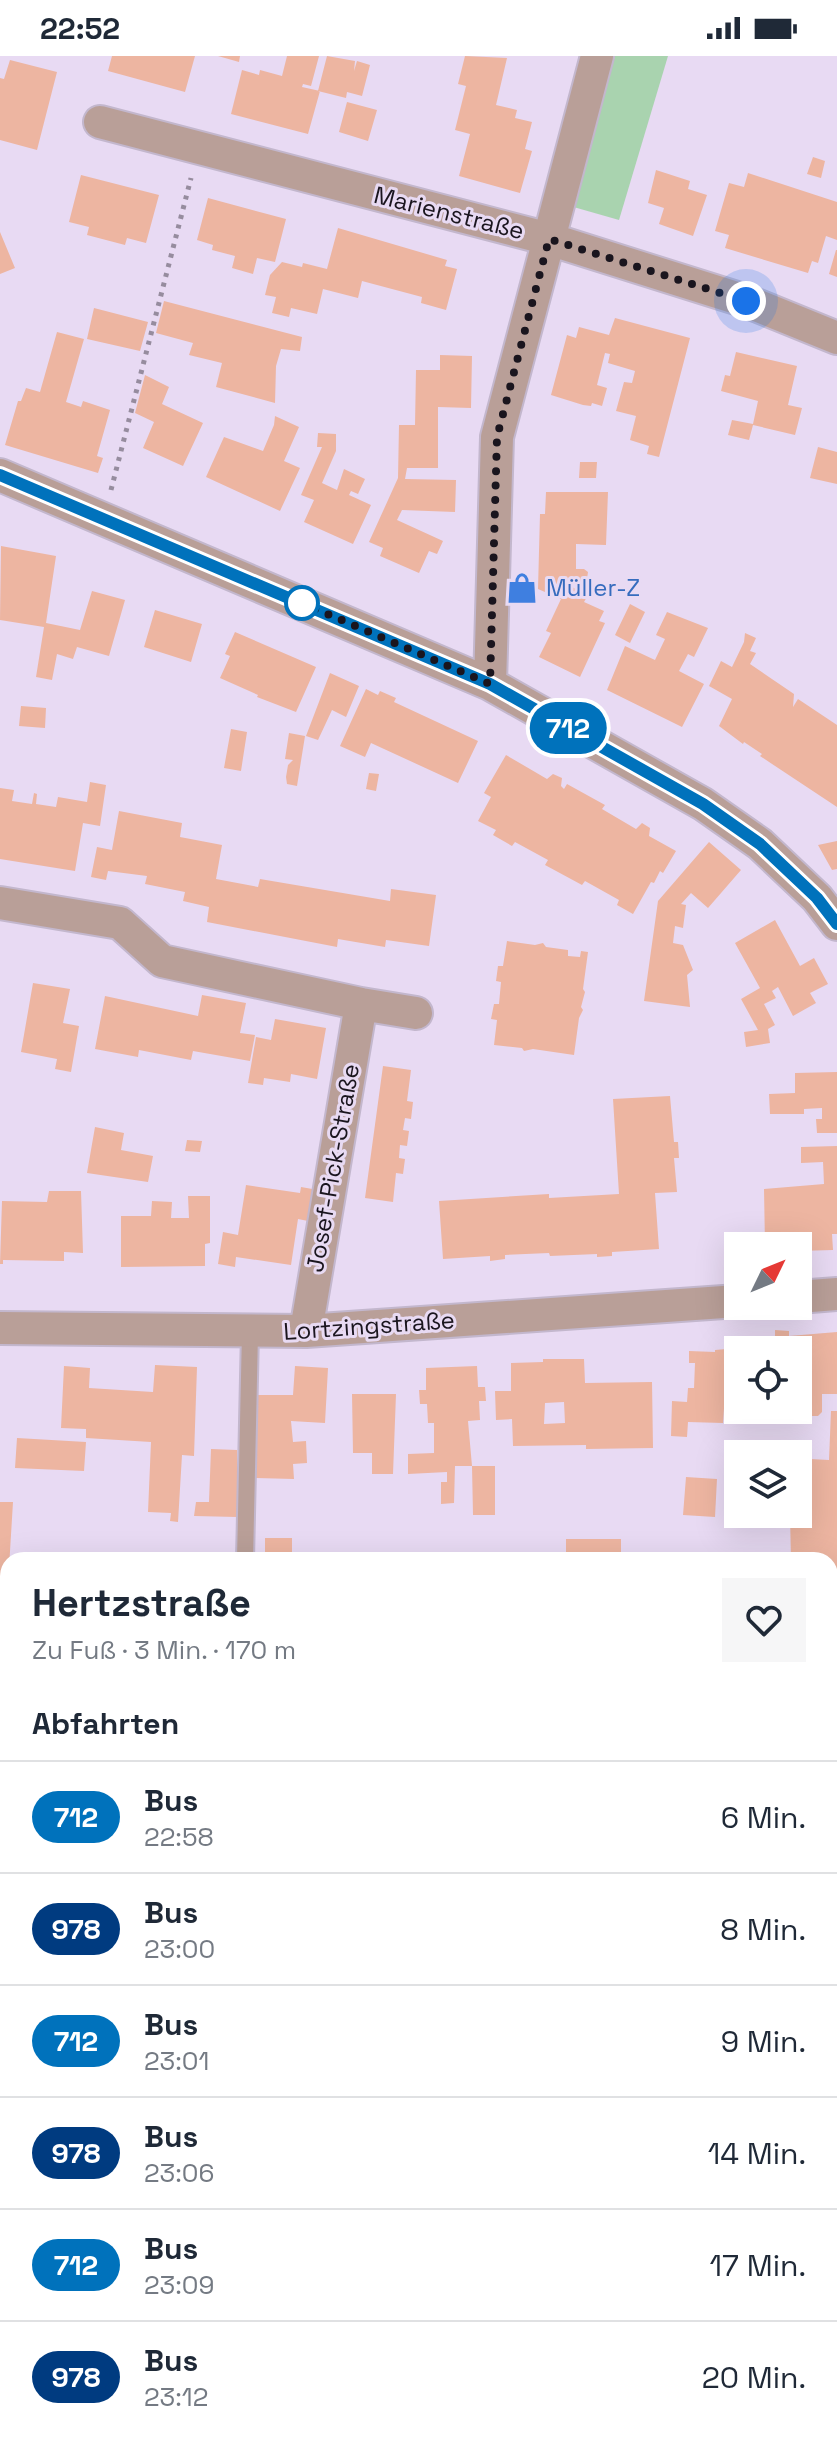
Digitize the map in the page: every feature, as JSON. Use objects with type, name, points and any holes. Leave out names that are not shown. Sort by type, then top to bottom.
[{"type":"street","points":[[490,684],[497,437],[597,56]]},
{"type":"street","name":"Marienstraße","points":[[100,122],[549,239],[746,301],[837,338]]},
{"type":"street","points":[[0,475],[490,684],[714,812],[760,844],[817,898],[837,924]]},
{"type":"street","points":[[0,903],[120,923],[162,961],[416,1013]]},
{"type":"street","name":"Josef-Pick-Straße","points":[[306,1331],[361,1004]]},
{"type":"street","points":[[812,1296],[837,1294]]},
{"type":"street","name":"Lortzingstraße","points":[[0,1328],[306,1331],[724,1302]]},
{"type":"lane","points":[[245,1552],[250,1332]]},
{"type":"path","points":[[104,519],[198,150]]},
{"type":"green space","points":[[615,56],[668,56],[619,220],[570,206]]},
{"type":"building","points":[[112,56],[195,56],[185,92],[108,71]]},
{"type":"building","points":[[218,56],[240,56],[239,62]]},
{"type":"building","points":[[287,56],[319,56],[311,86],[303,84],[302,87],[320,91],[308,134],[231,114],[242,70],[259,75],[260,70],[282,76]]},
{"type":"building","points":[[327,56],[355,61],[354,71],[357,61],[370,65],[362,96],[347,92],[346,98],[318,91]]},
{"type":"building","points":[[465,56],[507,58],[496,105],[517,110],[515,118],[532,122],[525,149],[532,151],[520,193],[459,176],[470,134],[455,130],[466,86],[458,84]]},
{"type":"building","points":[[10,60],[57,72],[37,150],[0,140],[0,78],[4,79]]},
{"type":"building","points":[[347,102],[377,110],[368,141],[339,132]]},
{"type":"building","points":[[813,157],[825,161],[821,178],[807,174]]},
{"type":"building","points":[[656,170],[690,181],[688,189],[707,195],[693,236],[659,224],[664,208],[648,203]]},
{"type":"building","points":[[748,173],[837,202],[837,240],[826,236],[818,263],[812,261],[808,273],[725,248],[729,235],[715,231],[729,183],[744,187]]},
{"type":"building","points":[[81,175],[159,195],[146,243],[127,238],[125,245],[87,235],[89,227],[69,222]]},
{"type":"building","points":[[208,198],[286,219],[275,262],[257,258],[253,274],[232,268],[235,256],[212,250],[213,245],[197,240]]},
{"type":"building","points":[[338,228],[447,260],[445,266],[457,269],[446,310],[421,303],[422,297],[362,281],[358,298],[323,289],[317,314],[291,308],[289,317],[272,313],[276,297],[265,295],[270,275],[282,262],[327,269]]},
{"type":"building","points":[[0,232],[15,268],[0,274]]},
{"type":"building","points":[[837,250],[837,277],[829,274]]},
{"type":"building","points":[[164,301],[302,337],[300,351],[281,349],[276,366],[275,403],[216,387],[222,363],[189,355],[193,343],[156,333]]},
{"type":"building","points":[[94,308],[148,322],[140,351],[87,339]]},
{"type":"building","points":[[615,318],[690,338],[659,457],[647,454],[649,446],[630,440],[636,416],[616,411],[624,382],[632,383],[635,371],[608,363],[610,354],[605,353],[597,385],[607,388],[602,406],[592,403],[591,406],[583,405],[551,395],[567,335],[576,338],[579,327],[609,335]]},
{"type":"building","points":[[57,332],[84,339],[66,402],[81,407],[83,401],[110,410],[97,456],[103,458],[98,473],[5,445],[18,401],[21,401],[26,388],[40,392]]},
{"type":"building","points":[[736,352],[797,366],[788,405],[802,408],[795,435],[753,425],[749,440],[728,435],[732,420],[753,424],[758,401],[721,391],[725,375],[730,376]]},
{"type":"building","points":[[440,355],[472,356],[471,408],[438,407],[438,468],[407,468],[405,479],[456,480],[455,512],[402,510],[397,520],[443,541],[437,554],[429,551],[419,573],[380,556],[383,548],[369,542],[398,478],[399,425],[415,425],[416,370],[440,370]]},
{"type":"building","points":[[145,375],[169,387],[162,404],[203,423],[183,466],[143,448],[154,422],[135,413]]},
{"type":"building","points":[[275,416],[299,427],[284,461],[300,468],[280,511],[206,477],[224,437],[263,451]]},
{"type":"building","points":[[318,433],[336,434],[336,451],[322,483],[337,490],[344,469],[365,479],[358,494],[351,491],[349,495],[371,505],[353,544],[304,522],[314,500],[301,495],[322,447],[317,447]]},
{"type":"building","points":[[818,447],[837,452],[837,484],[810,478]]},
{"type":"building","points":[[580,462],[597,462],[596,478],[579,478]]},
{"type":"building","points":[[546,492],[608,492],[606,545],[576,544],[576,569],[588,572],[587,579],[584,583],[571,583],[570,586],[588,595],[584,602],[604,611],[599,621],[605,623],[580,677],[539,657],[551,633],[546,631],[561,599],[538,589],[540,514],[545,514]]},
{"type":"building","points":[[1,546],[56,556],[46,623],[80,630],[92,591],[125,600],[109,656],[77,647],[73,659],[57,654],[52,680],[36,677],[44,627],[0,620]]},
{"type":"building","points":[[630,604],[645,612],[630,643],[615,635]]},
{"type":"building","points":[[155,610],[202,624],[191,662],[144,647]]},
{"type":"building","points":[[667,612],[708,628],[694,657],[688,654],[679,671],[704,684],[682,727],[607,690],[625,646],[655,660],[665,639],[656,635]]},
{"type":"building","points":[[235,632],[316,667],[296,712],[220,678],[230,656],[225,654]]},
{"type":"building","points":[[745,633],[756,638],[750,651],[756,653],[750,664],[794,694],[793,707],[798,699],[837,725],[837,807],[719,726],[732,699],[709,686],[721,661],[732,667]]},
{"type":"building","points":[[330,673],[359,686],[346,717],[332,710],[318,740],[306,736]]},
{"type":"building","points":[[366,689],[396,698],[394,702],[478,741],[458,783],[371,743],[365,757],[340,746]]},
{"type":"building","points":[[21,706],[46,708],[45,728],[19,726]]},
{"type":"building","points":[[231,729],[247,732],[241,771],[224,768]]},
{"type":"building","points":[[289,733],[305,736],[297,786],[287,784],[288,765],[293,760],[285,759]]},
{"type":"building","points":[[506,755],[547,779],[553,774],[562,778],[561,786],[564,789],[567,784],[605,805],[602,809],[636,829],[642,823],[650,828],[649,836],[676,851],[663,873],[660,871],[654,883],[651,882],[633,914],[617,905],[619,900],[585,881],[582,885],[545,865],[548,860],[515,842],[512,846],[493,835],[496,830],[478,821],[491,797],[484,793]]},
{"type":"building","points":[[369,773],[379,774],[376,791],[366,789]]},
{"type":"building","points":[[90,782],[106,785],[100,826],[83,823],[75,871],[0,859],[0,788],[14,790],[12,801],[32,804],[34,793],[37,794],[36,804],[56,807],[58,797],[87,802]]},
{"type":"building","points":[[119,811],[182,823],[180,837],[222,845],[216,879],[258,887],[260,879],[390,901],[391,889],[436,895],[429,946],[386,940],[385,947],[338,939],[337,947],[207,922],[209,907],[183,901],[185,892],[145,884],[147,876],[108,871],[106,880],[91,877],[97,847],[112,850]]},
{"type":"building","points":[[837,841],[837,869],[832,870],[818,845]]},
{"type":"building","points":[[709,842],[741,870],[708,908],[691,893],[681,904],[686,905],[683,928],[675,926],[673,943],[683,945],[693,970],[687,975],[690,1007],[644,1001],[658,901]]},
{"type":"building","points":[[775,920],[800,966],[814,958],[828,984],[810,993],[816,1003],[793,1016],[778,987],[772,991],[776,998],[764,1004],[775,1025],[768,1029],[770,1043],[746,1047],[744,1032],[758,1030],[741,999],[760,988],[735,943]]},
{"type":"building","points":[[507,941],[535,945],[543,943],[546,947],[568,950],[568,956],[580,957],[581,951],[588,952],[583,1010],[574,1055],[494,1045],[497,1020],[491,1019],[494,1004],[499,1004],[501,982],[496,981],[498,966],[503,966]]},
{"type":"building","points":[[33,983],[70,989],[63,1023],[79,1026],[71,1072],[55,1069],[57,1059],[21,1052]]},
{"type":"building","points":[[202,995],[246,1003],[240,1033],[255,1035],[250,1061],[193,1051],[191,1060],[139,1050],[138,1057],[95,1049],[105,996],[198,1016]]},
{"type":"building","points":[[275,1019],[326,1028],[317,1079],[291,1074],[290,1082],[264,1078],[263,1085],[248,1083],[256,1037],[271,1040]]},
{"type":"building","points":[[383,1066],[411,1070],[407,1101],[413,1102],[411,1119],[405,1118],[403,1130],[409,1131],[407,1146],[400,1145],[399,1158],[405,1159],[403,1174],[396,1173],[393,1202],[365,1198]]},
{"type":"building","points":[[837,1072],[837,1133],[817,1133],[816,1119],[822,1119],[822,1108],[804,1109],[804,1114],[770,1114],[769,1094],[795,1093],[795,1073]]},
{"type":"building","points":[[670,1096],[674,1142],[678,1142],[679,1158],[674,1158],[677,1192],[655,1193],[659,1249],[612,1252],[612,1256],[597,1257],[597,1254],[550,1256],[549,1253],[505,1255],[505,1259],[490,1261],[490,1256],[443,1259],[439,1201],[549,1194],[549,1198],[619,1194],[613,1099]]},
{"type":"building","points":[[95,1127],[124,1133],[121,1150],[153,1156],[148,1182],[87,1173]]},
{"type":"building","points":[[187,1140],[202,1141],[200,1152],[185,1151]]},
{"type":"building","points":[[837,1146],[837,1234],[832,1234],[833,1250],[812,1251],[812,1232],[765,1232],[764,1189],[824,1184],[823,1162],[801,1163],[801,1147]]},
{"type":"building","points":[[246,1185],[300,1193],[301,1187],[318,1190],[313,1222],[298,1219],[291,1265],[236,1257],[235,1267],[218,1264],[223,1232],[238,1235]]},
{"type":"building","points":[[49,1191],[81,1191],[83,1253],[64,1252],[64,1261],[3,1260],[0,1264],[2,1201],[47,1202]]},
{"type":"building","points":[[188,1196],[210,1196],[210,1243],[205,1244],[205,1266],[121,1267],[121,1216],[151,1216],[152,1201],[172,1202],[171,1218],[189,1218]]},
{"type":"building","points":[[775,1330],[789,1331],[789,1336],[775,1336]]},
{"type":"building","points":[[837,1332],[837,1394],[822,1394],[822,1412],[812,1416],[812,1336],[789,1336]]},
{"type":"building","points":[[724,1349],[723,1423],[688,1422],[687,1437],[671,1436],[672,1401],[687,1402],[688,1388],[694,1388],[695,1363],[689,1363],[689,1351]]},
{"type":"building","points":[[543,1359],[584,1359],[585,1383],[652,1382],[653,1448],[513,1446],[512,1419],[496,1420],[495,1391],[511,1391],[511,1363],[543,1362]],"holes":[[[564,1402],[565,1423],[544,1424],[545,1403]]]},
{"type":"building","points":[[155,1365],[197,1367],[194,1456],[182,1455],[178,1522],[170,1521],[171,1513],[148,1512],[151,1442],[86,1438],[86,1429],[61,1428],[64,1366],[90,1368],[89,1388],[153,1392]]},
{"type":"building","points":[[295,1366],[328,1368],[325,1423],[291,1421],[293,1442],[306,1441],[307,1463],[293,1464],[294,1479],[256,1478],[257,1395],[293,1395]]},
{"type":"building","points":[[477,1366],[478,1387],[485,1387],[486,1401],[479,1401],[480,1420],[468,1421],[472,1466],[455,1466],[454,1503],[441,1504],[441,1482],[447,1482],[447,1472],[408,1474],[408,1454],[434,1453],[434,1423],[428,1423],[427,1404],[420,1404],[419,1390],[426,1390],[426,1368]]},
{"type":"building","points":[[352,1394],[396,1394],[393,1474],[372,1474],[372,1453],[353,1453]]},
{"type":"building","points":[[831,1411],[837,1411],[837,1552],[791,1552],[790,1528],[812,1528],[812,1459],[829,1460]]},
{"type":"building","points":[[17,1438],[86,1442],[84,1471],[15,1468]]},
{"type":"building","points":[[211,1449],[237,1450],[237,1517],[194,1516],[196,1502],[209,1502]]},
{"type":"building","points":[[472,1466],[495,1466],[495,1515],[473,1515]]},
{"type":"building","points":[[686,1477],[717,1479],[715,1517],[683,1515]]},
{"type":"building","points":[[0,1502],[13,1502],[10,1552],[0,1552]]},
{"type":"building","points":[[265,1538],[292,1538],[292,1552],[265,1552]]},
{"type":"building","points":[[566,1539],[621,1539],[621,1552],[566,1552]]},
{"type":"bus line","name":"712","points":[[0,475],[490,684],[703,804],[760,844],[817,898],[837,924]]},
{"type":"place","name":"Müller-Z","points":[[522,588]]},
{"type":"route","points":[[302,603],[490,684],[497,437],[549,239],[746,301]]}]
